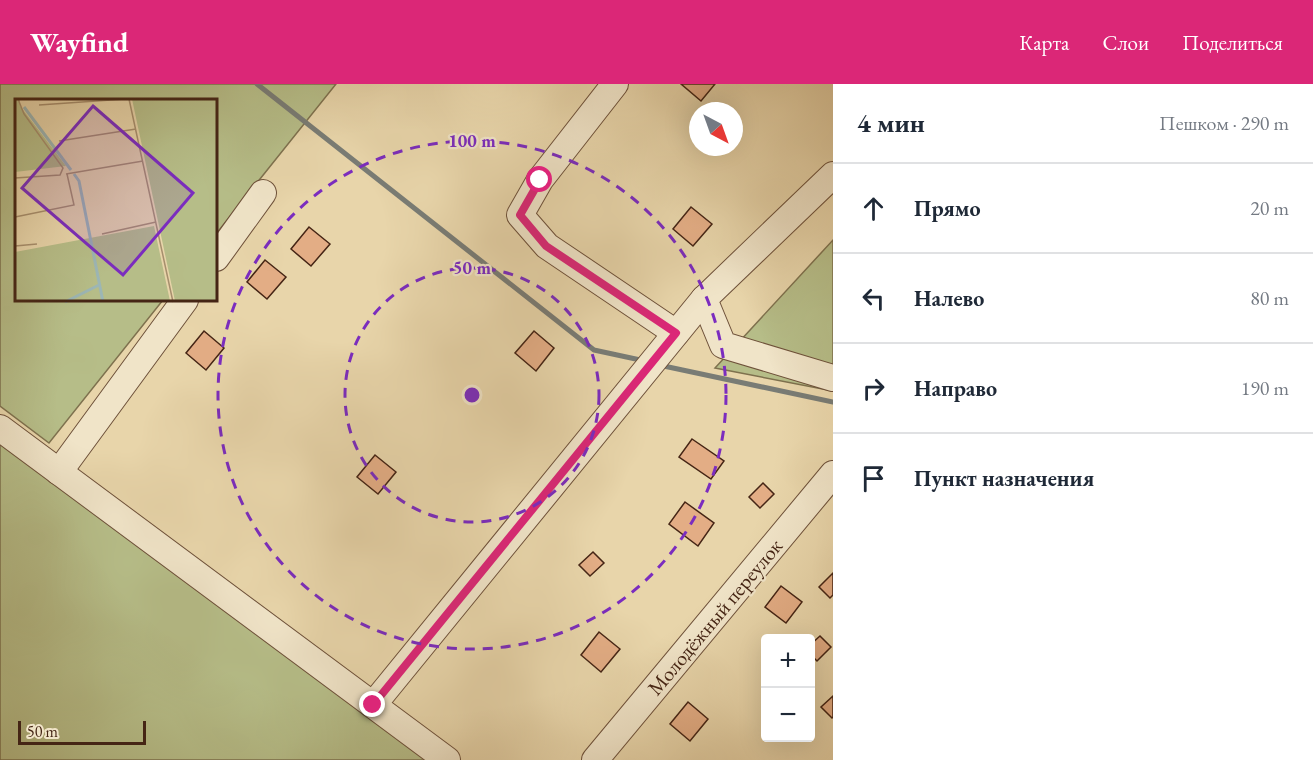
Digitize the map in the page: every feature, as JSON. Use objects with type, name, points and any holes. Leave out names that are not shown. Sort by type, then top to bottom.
[{"type":"street","points":[[615,84],[540,180],[520,215],[546,246],[676,333]]},
{"type":"street","points":[[373,705],[704,299],[833,176]]},
{"type":"street","points":[[218,255],[263,193]]},
{"type":"street","points":[[704,299],[723,345],[833,378]]},
{"type":"street","points":[[59,472],[184,302]]},
{"type":"street","points":[[0,428],[447,760]]},
{"type":"street","name":"Молодёжный переулок","points":[[595,760],[833,474]]},
{"type":"green space","points":[[0,84],[336,84],[218,232],[218,99],[15,99],[15,302],[161,302],[49,443],[0,406]]},
{"type":"green space","points":[[833,240],[833,391],[715,368]]},
{"type":"green space","points":[[0,441],[427,760],[0,760]]},
{"type":"building","points":[[681,84],[715,84],[701,101]]},
{"type":"building","points":[[691,207],[712,224],[693,246],[673,229]]},
{"type":"building","points":[[309,227],[330,244],[311,266],[291,249]]},
{"type":"building","points":[[265,260],[286,277],[267,299],[247,282]]},
{"type":"building","points":[[204,331],[224,348],[206,370],[186,353]]},
{"type":"building","points":[[534,331],[554,348],[536,371],[515,353]]},
{"type":"building","points":[[692,439],[724,461],[711,479],[679,457]]},
{"type":"building","points":[[375,455],[396,472],[378,494],[357,477]]},
{"type":"building","points":[[763,483],[774,494],[760,508],[749,497]]},
{"type":"building","points":[[685,502],[714,523],[698,546],[669,524]]},
{"type":"building","points":[[593,552],[604,563],[590,576],[579,565]]},
{"type":"building","points":[[833,573],[833,595],[830,598],[819,587]]},
{"type":"building","points":[[781,586],[802,602],[786,623],[765,607]]},
{"type":"building","points":[[599,632],[620,649],[601,672],[581,655]]},
{"type":"building","points":[[820,636],[831,647],[817,661],[815,659],[815,640]]},
{"type":"building","points":[[833,696],[833,717],[832,718],[821,707]]},
{"type":"building","points":[[688,702],[708,719],[690,741],[670,724]]},
{"type":"waterway","points":[[257,84],[594,350],[645,361]]},
{"type":"waterway","points":[[659,365],[833,402]]},
{"type":"route","points":[[373,705],[676,333],[546,246],[520,215],[540,180]]}]
